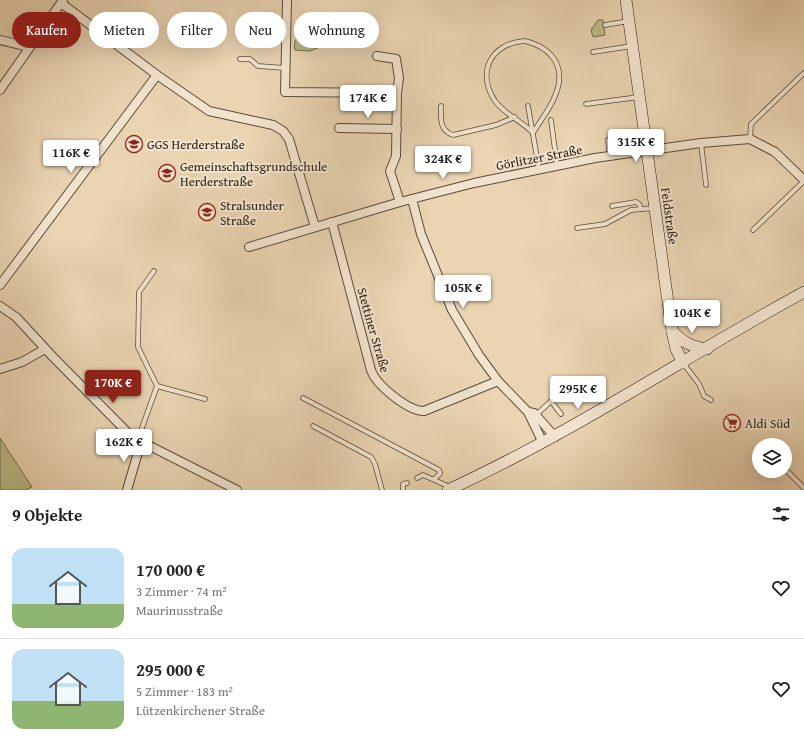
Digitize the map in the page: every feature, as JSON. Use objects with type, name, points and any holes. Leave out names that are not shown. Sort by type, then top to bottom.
[{"type":"main road","name":"Feldstraße","points":[[626,0],[672,331],[676,349],[683,363]]},
{"type":"main road","points":[[450,489],[555,437],[804,292]]},
{"type":"main road","points":[[672,331],[688,345],[695,348],[707,349]]},
{"type":"street","points":[[287,0],[285,92],[345,94],[398,93]]},
{"type":"street","points":[[54,12],[62,1],[157,76],[209,111],[273,125],[283,131],[289,139],[315,227]]},
{"type":"street","points":[[0,40],[12,43]]},
{"type":"street","points":[[0,90],[28,48]]},
{"type":"street","points":[[377,56],[396,59],[399,78],[396,156],[390,171],[400,202]]},
{"type":"street","points":[[0,284],[157,76]]},
{"type":"street","points":[[339,128],[397,129]]},
{"type":"street","points":[[750,139],[775,152],[804,180]]},
{"type":"street","name":"Görlitzer Straße","points":[[249,247],[451,188],[557,165],[701,143],[750,139]]},
{"type":"street","points":[[412,199],[421,234],[452,310],[479,355],[498,381],[555,437]]},
{"type":"street","name":"Stettiner Straße","points":[[332,222],[371,370],[376,381],[410,407],[419,411],[424,411],[498,381]]},
{"type":"street","points":[[0,306],[16,317],[45,349],[132,437],[237,490]]},
{"type":"street","points":[[0,369],[22,362],[45,349]]},
{"type":"street","points":[[532,414],[543,443]]},
{"type":"street","points":[[127,490],[139,441]]},
{"type":"lane","points":[[605,25],[629,21]]},
{"type":"lane","points":[[525,41],[542,46],[557,62],[557,91],[533,133],[526,124],[495,101],[489,84],[488,70],[493,56],[508,43],[525,41]]},
{"type":"lane","points":[[593,52],[632,46]]},
{"type":"lane","points":[[240,59],[250,59],[258,66],[285,68]]},
{"type":"lane","points":[[750,139],[751,124],[804,73]]},
{"type":"lane","points":[[586,104],[639,97]]},
{"type":"lane","points":[[441,106],[441,125],[446,132],[453,134],[496,125],[515,117]]},
{"type":"lane","points":[[528,106],[539,169]]},
{"type":"lane","points":[[551,120],[557,165]]},
{"type":"lane","points":[[608,140],[610,156]]},
{"type":"lane","points":[[701,143],[706,185]]},
{"type":"lane","points":[[753,230],[804,180]]},
{"type":"lane","points":[[612,206],[636,202],[639,204],[641,209]]},
{"type":"lane","points":[[577,228],[605,224],[616,220],[627,211],[654,208]]},
{"type":"lane","points":[[139,441],[157,386],[138,347],[139,292],[154,271]]},
{"type":"lane","points":[[683,363],[699,384],[704,396],[711,400]]},
{"type":"lane","points":[[157,386],[205,399]]},
{"type":"lane","points":[[303,398],[439,470],[440,474],[434,479]]},
{"type":"lane","points":[[532,414],[551,401],[561,414]]},
{"type":"lane","points":[[313,426],[371,457],[375,464],[382,490]]},
{"type":"lane","points":[[417,478],[423,475],[434,479],[450,489]]},
{"type":"lane","points":[[792,476],[804,488]]},
{"type":"lane","points":[[403,490],[403,484],[406,483]]},
{"type":"green space","points":[[598,20],[603,20],[605,35],[593,37],[591,30]]},
{"type":"green space","points":[[295,48],[318,48],[310,51],[295,50]]},
{"type":"green space","points":[[0,438],[32,487],[25,490],[0,490]]},
{"type":"place","name":"GGS Herderstraße","points":[[134,144]]},
{"type":"place","name":"Gemeinschaftsgrundschule Herderstraße","points":[[167,173]]},
{"type":"place","name":"Stralsunder Straße","points":[[207,212]]},
{"type":"place","name":"Aldi Süd","points":[[732,423]]}]
